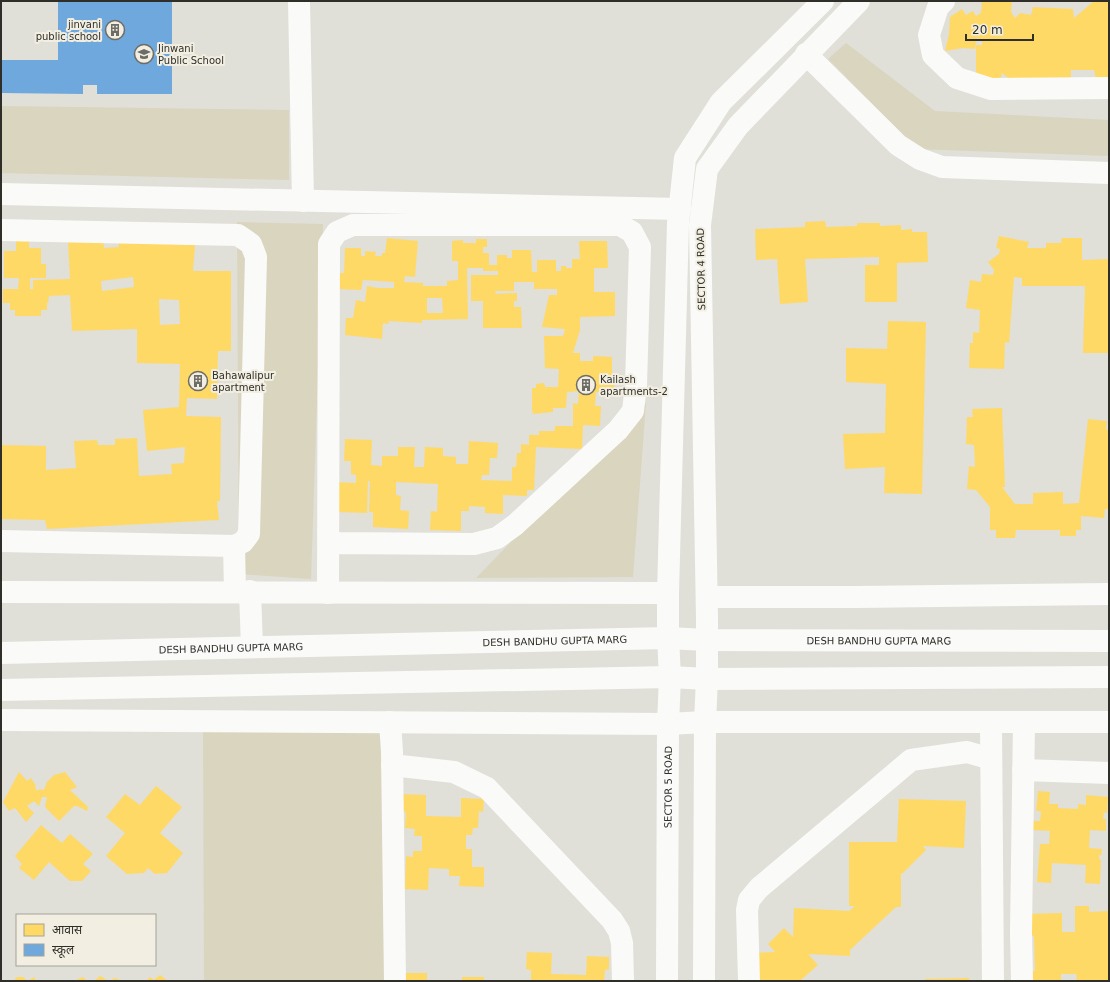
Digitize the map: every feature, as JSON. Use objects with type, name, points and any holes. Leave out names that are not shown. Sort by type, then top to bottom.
[{"type":"street","points":[[299,1],[303,201]]},
{"type":"street","points":[[1,592],[242,591],[668,593],[680,209],[686,158],[721,102],[823,1]]},
{"type":"street","name":"SECTOR 4 ROAD","points":[[707,597],[700,225],[707,169],[738,126],[806,54],[859,1]]},
{"type":"street","points":[[944,1],[938,7],[929,35],[934,55],[957,78],[991,90],[1109,88]]},
{"type":"street","points":[[806,54],[898,145],[920,159],[942,167],[1109,173]]},
{"type":"street","points":[[1,194],[680,209]]},
{"type":"street","points":[[328,592],[329,244],[337,232],[353,225],[620,225],[632,232],[640,247],[636,385],[633,412],[618,430],[515,525],[497,538],[474,544],[329,543]]},
{"type":"street","points":[[1,230],[238,235],[251,244],[256,257],[249,534],[243,542],[234,546],[1,541]]},
{"type":"street","points":[[234,546],[252,646]]},
{"type":"street","name":"SECTOR 5 ROAD","points":[[667,981],[668,724],[670,677],[668,593]]},
{"type":"street","points":[[704,981],[704,722],[707,679],[707,597],[1109,594]]},
{"type":"street","name":"DESH BANDHU GUPTA MARG","points":[[1,653],[252,646],[668,638],[706,640],[1109,641]]},
{"type":"street","points":[[1,690],[670,677],[707,679],[1109,677]]},
{"type":"street","points":[[1,720],[668,724],[704,722],[1109,722]]},
{"type":"street","points":[[390,722],[395,981]]},
{"type":"street","points":[[1022,981],[1021,932],[1024,722]]},
{"type":"street","points":[[991,723],[993,981]]},
{"type":"street","points":[[749,981],[749,900],[759,888],[911,760],[967,752],[992,759]]},
{"type":"street","points":[[392,765],[454,772],[487,788],[612,920],[619,931],[622,943],[623,981]]},
{"type":"street","points":[[1023,770],[1109,773]]},
{"type":"shaded area","points":[[846,43],[935,111],[1109,120],[1109,156],[917,149],[828,59]]},
{"type":"shaded area","points":[[1,106],[289,110],[289,180],[1,173]]},
{"type":"shaded area","points":[[237,222],[323,224],[311,579],[239,574]]},
{"type":"shaded area","points":[[646,403],[633,577],[476,578]]},
{"type":"shaded area","points":[[203,726],[383,726],[384,981],[204,981]]},
{"type":"building: आवास","points":[[982,1],[1012,1],[1011,12],[1015,18],[1020,13],[1031,15],[1033,7],[1073,9],[1074,18],[1094,1],[1109,1],[1109,83],[1097,83],[1094,70],[1071,70],[1071,86],[1016,84],[1002,73],[1000,80],[976,83],[976,45],[982,45],[982,41],[981,42],[977,37],[975,49],[963,48],[945,51],[949,34],[950,17],[962,9],[966,15],[973,11],[976,16],[981,13]]},
{"type":"building: आवास","points":[[825,221],[826,227],[857,226],[857,223],[880,223],[880,226],[901,225],[901,230],[912,229],[912,232],[927,232],[928,262],[897,263],[897,302],[865,302],[865,265],[879,265],[879,257],[805,259],[808,302],[780,304],[777,259],[756,260],[755,229],[805,227],[805,222]]},
{"type":"building: आवास","points":[[999,236],[1029,242],[1027,248],[1046,248],[1046,243],[1061,243],[1062,238],[1082,238],[1082,260],[1109,259],[1109,353],[1083,353],[1085,286],[1022,286],[1022,278],[1014,277],[1009,343],[1005,342],[1004,369],[969,368],[970,343],[973,343],[973,332],[979,333],[980,310],[966,308],[970,280],[981,282],[982,274],[993,275],[994,270],[988,262],[999,254],[1000,249],[996,248]]},
{"type":"building: आवास","name":"Kailash apartments-2","points":[[387,238],[418,241],[415,277],[405,276],[404,282],[423,283],[423,286],[447,286],[447,281],[458,280],[458,261],[452,261],[452,241],[463,240],[463,243],[476,243],[476,239],[487,239],[487,247],[483,247],[483,253],[489,253],[489,265],[497,265],[497,255],[507,255],[507,258],[512,258],[512,250],[531,250],[532,272],[537,272],[537,260],[556,260],[556,271],[561,271],[561,266],[572,268],[572,259],[580,259],[579,241],[607,241],[608,268],[594,268],[594,292],[615,292],[615,316],[580,317],[580,330],[573,353],[580,353],[580,361],[593,361],[593,356],[612,357],[612,374],[615,374],[614,393],[596,392],[595,406],[601,406],[600,426],[583,425],[582,449],[536,447],[534,490],[527,490],[527,496],[503,495],[503,514],[485,513],[485,507],[469,506],[469,511],[461,511],[461,531],[430,530],[431,511],[437,512],[438,484],[396,482],[396,495],[401,496],[400,510],[409,511],[408,529],[373,527],[373,512],[369,512],[370,481],[368,481],[367,513],[336,512],[333,482],[356,483],[356,475],[351,474],[351,461],[344,461],[345,439],[372,440],[371,465],[382,466],[382,456],[398,456],[398,447],[415,447],[414,467],[424,467],[425,447],[443,448],[443,456],[456,457],[456,464],[468,464],[469,441],[498,443],[497,458],[490,458],[489,475],[482,475],[481,480],[512,481],[512,467],[516,467],[517,453],[521,453],[521,444],[529,445],[529,435],[539,435],[539,431],[555,431],[555,426],[573,426],[573,403],[578,404],[579,391],[567,392],[566,408],[553,408],[553,412],[533,414],[532,410],[532,388],[536,388],[536,384],[544,383],[545,387],[558,387],[559,369],[545,368],[544,336],[563,336],[565,329],[542,327],[549,295],[557,295],[557,289],[534,289],[534,282],[514,282],[514,291],[495,291],[496,294],[517,293],[517,301],[514,301],[514,307],[521,307],[522,328],[483,328],[483,301],[471,301],[471,275],[498,275],[498,271],[483,271],[483,268],[467,268],[468,319],[422,320],[422,323],[389,321],[388,324],[383,323],[382,339],[345,335],[346,318],[353,318],[356,300],[365,302],[367,286],[394,288],[394,282],[363,280],[361,290],[337,289],[337,273],[344,273],[345,248],[361,248],[361,256],[365,256],[365,251],[376,252],[375,256],[382,256],[382,253],[385,253]],"holes":[[[427,298],[442,298],[443,313],[427,313]]]},
{"type":"building: आवास","name":"Bahawalipur apartment","points":[[118,239],[147,243],[195,245],[193,271],[231,271],[231,351],[218,351],[217,399],[187,398],[186,416],[221,417],[220,501],[217,501],[219,520],[47,529],[45,520],[1,519],[1,445],[46,446],[46,470],[76,468],[74,441],[97,440],[98,445],[115,445],[115,439],[137,438],[139,476],[172,474],[171,464],[184,463],[185,447],[147,451],[143,410],[179,407],[180,364],[137,363],[137,329],[72,331],[70,295],[49,296],[47,310],[41,310],[41,316],[15,316],[15,310],[10,310],[10,303],[3,303],[3,289],[18,289],[19,278],[4,278],[4,251],[16,251],[16,241],[29,241],[29,248],[41,248],[41,264],[46,264],[46,278],[30,278],[30,289],[33,289],[33,280],[70,279],[68,241],[103,240],[104,248],[119,247]],"holes":[[[133,277],[134,287],[102,291],[101,281]],[[159,299],[179,300],[180,324],[160,325]]]},
{"type":"building: आवास","points":[[888,321],[926,322],[922,494],[884,493],[885,467],[845,469],[843,434],[885,433],[886,384],[846,382],[846,348],[887,349]]},
{"type":"building: आवास","points":[[1002,408],[1005,487],[1002,487],[1015,504],[1033,504],[1033,493],[1063,492],[1063,504],[1079,503],[1088,419],[1107,421],[1106,429],[1109,430],[1109,509],[1105,509],[1104,518],[1081,516],[1081,530],[1076,530],[1076,536],[1060,536],[1060,530],[1016,530],[1015,538],[996,538],[996,530],[990,530],[990,507],[976,490],[967,489],[969,466],[975,467],[974,445],[966,444],[967,417],[973,417],[972,409]]},
{"type":"building: आवास","points":[[19,772],[27,781],[31,778],[37,791],[40,789],[44,790],[47,782],[54,775],[65,772],[77,787],[70,790],[88,807],[87,811],[74,806],[59,821],[45,807],[47,797],[42,797],[39,806],[34,801],[27,806],[34,813],[26,822],[15,808],[9,811],[3,802]]},
{"type":"building: आवास","points":[[156,786],[182,807],[160,833],[183,853],[167,873],[155,874],[148,868],[144,873],[127,874],[106,856],[125,833],[106,817],[125,794],[140,805]]},
{"type":"building: आवास","points":[[1038,791],[1050,792],[1049,804],[1058,804],[1058,808],[1078,809],[1078,804],[1086,805],[1086,795],[1108,797],[1107,813],[1104,812],[1103,819],[1106,819],[1106,831],[1090,830],[1089,848],[1102,849],[1101,856],[1099,855],[1099,859],[1101,860],[1100,884],[1085,883],[1086,865],[1052,863],[1051,883],[1037,882],[1040,844],[1049,844],[1050,831],[1033,830],[1033,821],[1040,821],[1041,811],[1036,811]]},
{"type":"building: आवास","points":[[401,794],[426,795],[426,816],[461,817],[461,798],[484,799],[483,812],[479,811],[478,828],[473,828],[472,835],[466,835],[466,849],[472,849],[472,867],[484,867],[484,887],[459,886],[460,876],[449,876],[449,869],[429,868],[428,890],[405,889],[406,856],[413,857],[413,851],[422,851],[422,836],[414,836],[415,829],[405,828],[406,812],[400,811]]},
{"type":"building: आवास","points":[[899,799],[966,801],[964,848],[923,846],[926,850],[902,874],[901,873],[901,907],[896,907],[850,950],[850,956],[808,954],[818,965],[801,981],[753,981],[751,953],[775,952],[768,944],[784,928],[793,937],[794,908],[849,911],[855,906],[849,906],[849,842],[897,842]]},
{"type":"building: आवास","points":[[41,825],[62,843],[70,834],[93,854],[83,864],[91,871],[82,881],[70,881],[49,862],[34,880],[19,868],[22,864],[15,856]]},
{"type":"building: आवास","points":[[1075,906],[1089,906],[1089,912],[1109,911],[1109,981],[1077,981],[1076,974],[1061,974],[1061,981],[1025,981],[1025,971],[1035,971],[1034,936],[1026,936],[1025,914],[1062,913],[1062,932],[1075,932]]},
{"type":"building: आवास","points":[[527,952],[552,953],[551,974],[586,975],[587,956],[609,957],[609,969],[605,970],[604,981],[531,981],[531,970],[526,969]]},
{"type":"building: आवास","points":[[401,973],[427,973],[427,981],[401,981]]},
{"type":"building: आवास","points":[[160,975],[168,981],[146,981],[150,977],[154,980]]},
{"type":"building: आवास","points":[[100,976],[109,981],[94,981]]},
{"type":"building: आवास","points":[[17,977],[23,977],[28,981],[13,981]]},
{"type":"building: आवास","points":[[34,977],[36,981],[28,981]]},
{"type":"building: आवास","points":[[83,977],[87,981],[74,981]]},
{"type":"building: आवास","points":[[462,977],[484,977],[484,981],[462,981]]},
{"type":"building: आवास","points":[[115,978],[123,981],[109,981]]},
{"type":"building: आवास","points":[[969,978],[969,981],[925,981],[925,979]]},
{"type":"building: स्कूल","name":"jinvani public school","points":[[58,1],[172,1],[172,94],[97,94],[97,85],[83,85],[83,94],[1,93],[1,60],[58,60]]},
{"type":"place","name":"jinvani public school","points":[[115,30]]},
{"type":"place","name":"Jinwani Public School","points":[[144,54]]},
{"type":"place","name":"Bahawalipur apartment","points":[[198,381]]},
{"type":"place","name":"Kailash apartments-2","points":[[586,385]]}]
